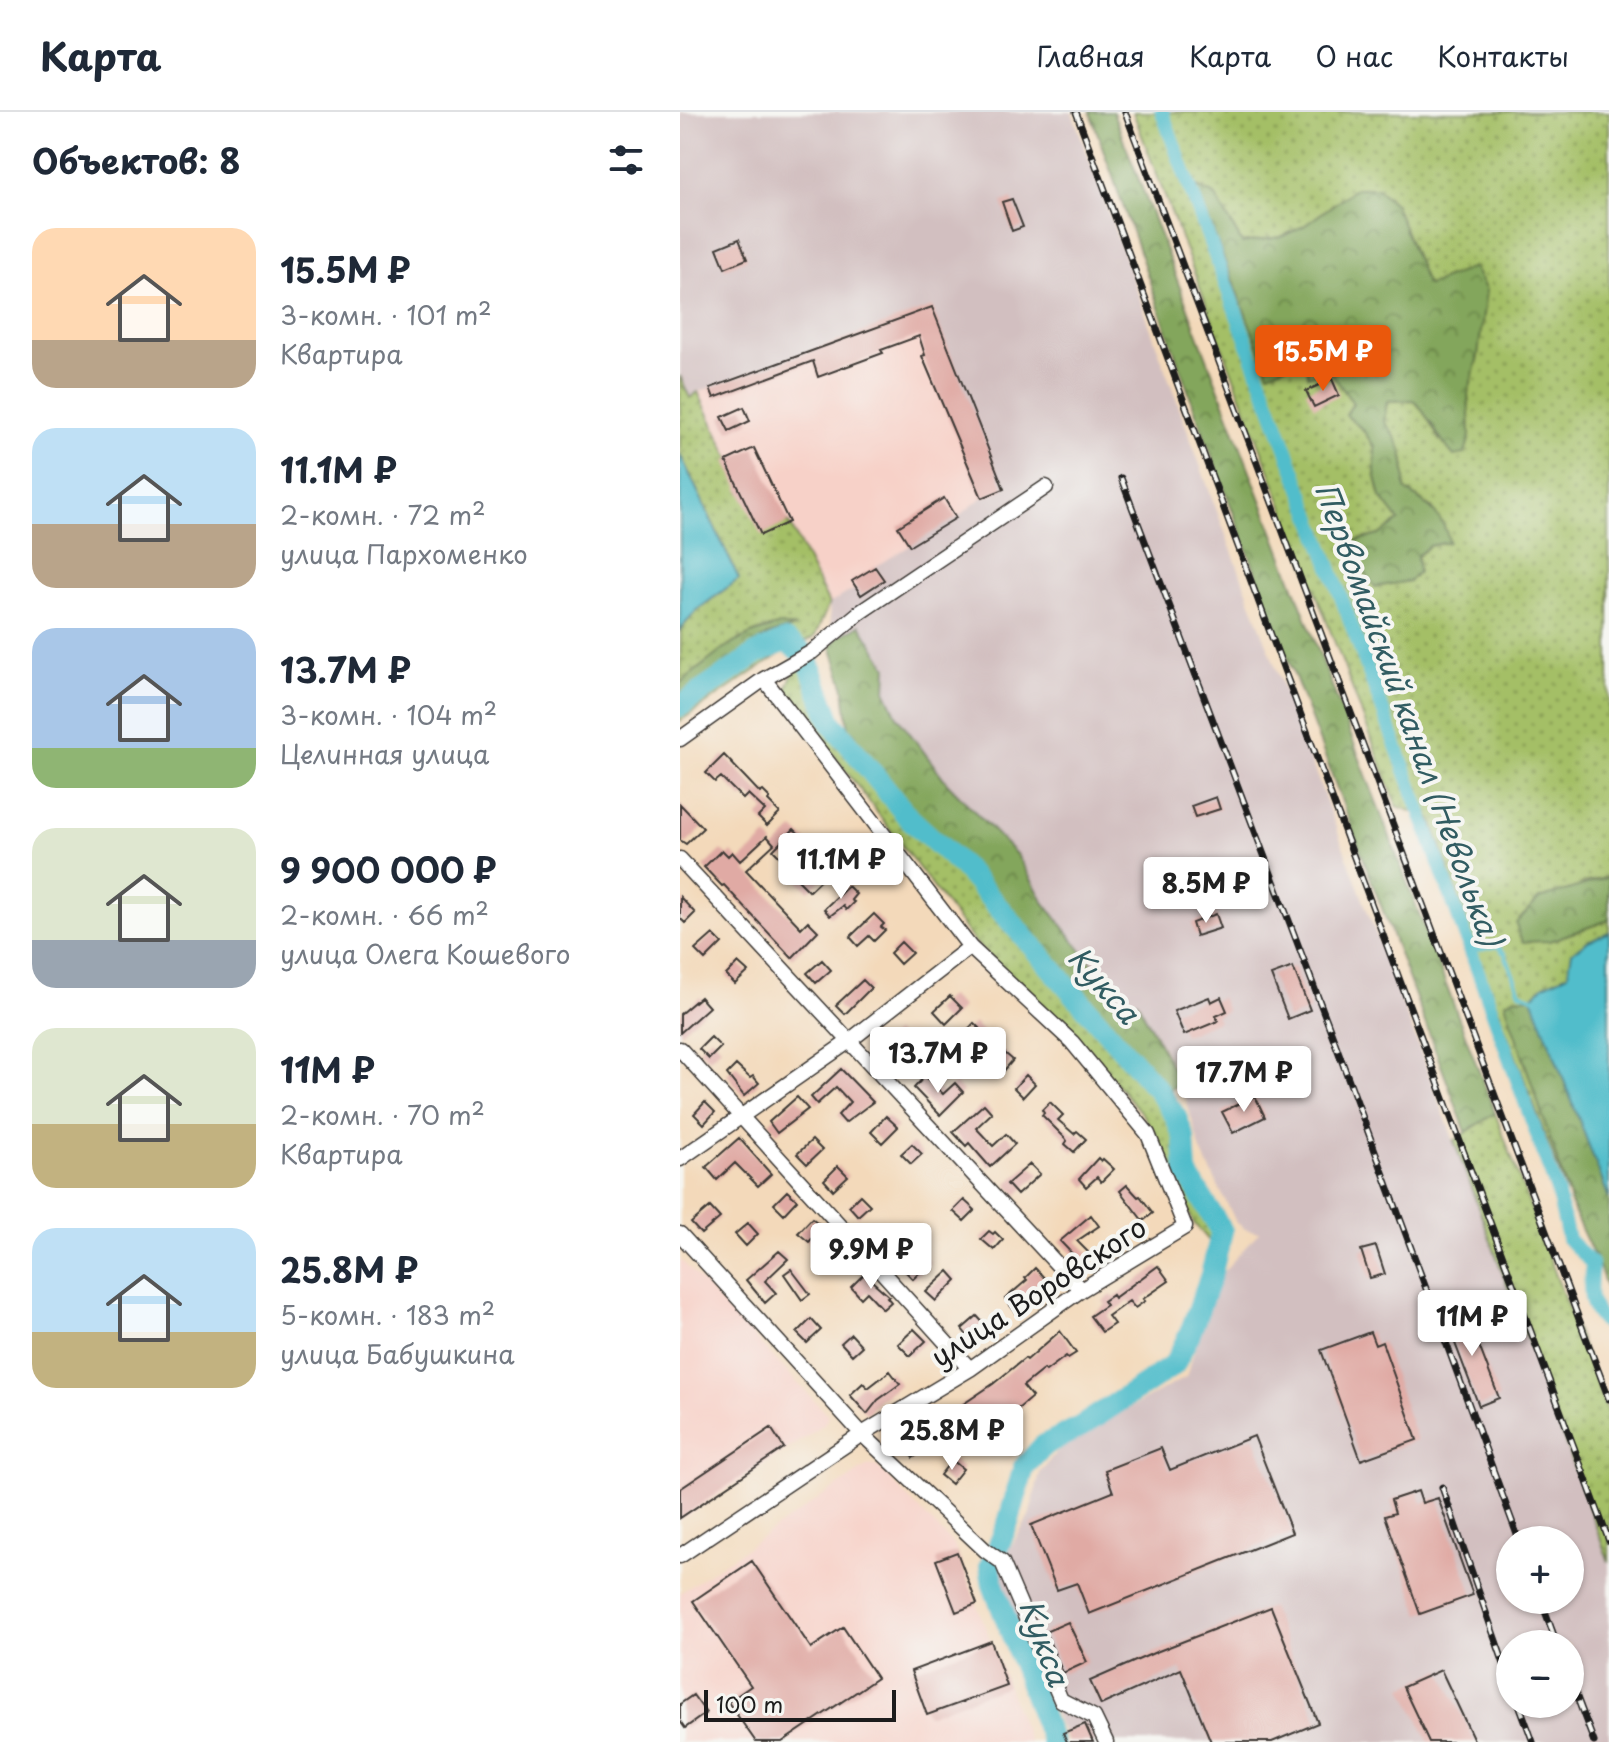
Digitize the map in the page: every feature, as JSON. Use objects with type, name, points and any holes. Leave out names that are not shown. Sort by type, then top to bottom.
[{"type":"street","points":[[680,739],[764,679],[812,652],[859,613],[1046,487]]},
{"type":"street","points":[[680,1159],[848,1042],[970,947],[764,679]]},
{"type":"street","points":[[680,859],[1081,1290]]},
{"type":"street","name":"улица Воровского","points":[[680,1556],[862,1434],[970,1369],[1081,1290],[1185,1227],[1148,1134],[1072,1042],[970,947]]},
{"type":"street","points":[[680,1049],[970,1369]]},
{"type":"street","points":[[680,1234],[862,1434],[1000,1561],[1061,1700],[1094,1717],[1106,1742]]},
{"type":"shaded area","points":[[680,112],[1072,112],[1212,498],[1609,1562],[1609,1742],[1067,1742],[997,1575],[998,1567],[1029,1517],[1040,1473],[1055,1453],[1089,1430],[1186,1377],[1213,1292],[1223,1272],[1259,1232],[1245,1229],[1236,1222],[1201,1151],[1179,1076],[1137,1001],[1125,1006],[1044,902],[1017,855],[948,784],[897,716],[886,692],[887,667],[860,625],[838,637],[831,646],[829,604],[856,588],[861,595],[883,581],[875,567],[956,518],[982,498],[932,307],[698,392],[690,398],[680,376]]},
{"type":"shaded area","points":[[932,307],[982,498],[956,518],[876,567],[884,580],[861,595],[856,588],[829,604],[789,522],[761,535],[698,392]]},
{"type":"shaded area","points":[[680,1259],[828,1415],[825,1423],[806,1437],[680,1520]]},
{"type":"shaded area","points":[[869,1465],[878,1467],[954,1545],[1029,1742],[680,1742],[680,1593]]},
{"type":"green space","points":[[1090,112],[1113,112],[1495,1113],[1466,1132],[1196,413]]},
{"type":"green space","points":[[1133,112],[1609,112],[1609,877],[1583,883],[1549,941],[1609,920],[1609,932],[1588,941],[1569,974],[1544,985],[1532,997],[1513,998],[1505,1003],[1577,1220],[1480,961],[1431,818],[1397,806]],"holes":[[[1196,188],[1215,195],[1242,243],[1281,237],[1304,226],[1356,188],[1395,205],[1427,287],[1448,276],[1478,356],[1468,393],[1470,436],[1440,441],[1414,400],[1387,401],[1384,421],[1402,453],[1405,489],[1433,509],[1448,542],[1429,546],[1417,557],[1418,572],[1409,581],[1376,587],[1355,541],[1379,535],[1400,521],[1381,497],[1375,473],[1375,448],[1363,430],[1346,415],[1353,403],[1332,374],[1319,372],[1307,363],[1296,361],[1269,372]]]},
{"type":"green space","points":[[1195,186],[1215,195],[1242,243],[1281,237],[1304,226],[1356,188],[1377,188],[1395,205],[1427,286],[1473,267],[1486,290],[1478,356],[1468,393],[1470,436],[1465,454],[1454,456],[1414,400],[1387,401],[1384,421],[1402,452],[1405,489],[1438,517],[1449,542],[1429,546],[1417,556],[1418,572],[1409,581],[1375,587],[1362,569],[1355,541],[1379,535],[1399,521],[1381,497],[1375,473],[1375,448],[1363,430],[1346,415],[1353,403],[1332,374],[1319,372],[1308,376],[1307,364],[1296,361],[1269,373]]},
{"type":"green space","points":[[680,376],[690,398],[698,392],[730,459],[789,522],[829,604],[814,638],[786,650],[680,721],[680,696],[768,635],[793,628],[778,627],[748,636],[680,683],[681,628],[697,610],[739,579],[680,454]]},
{"type":"green space","points":[[780,625],[795,627],[768,635],[680,696],[680,683],[726,647],[751,634]]},
{"type":"green space","points":[[860,625],[887,667],[886,692],[897,716],[948,784],[1017,855],[1044,902],[1125,1006],[1137,1001],[1180,1083],[1167,1092],[1019,918],[912,813],[849,730],[843,683],[831,646],[838,637]]},
{"type":"green space","points":[[803,665],[830,728],[912,829],[966,878],[1158,1099],[1179,1143],[1181,1171],[1216,1231],[1210,1242],[1193,1222],[1168,1157],[1143,1115],[1116,1083],[973,940],[795,703],[787,688],[794,670]]},
{"type":"green space","points":[[1609,877],[1609,920],[1549,941],[1523,942],[1516,923],[1539,899]]},
{"type":"green space","points":[[1532,997],[1609,1198],[1609,1296],[1577,1220],[1505,1003],[1513,998]]},
{"type":"green space","points":[[1495,1113],[1609,1417],[1609,1562],[1454,1141]]},
{"type":"water","points":[[680,454],[739,579],[697,610],[680,630]]},
{"type":"water","points":[[1609,932],[1609,1198],[1532,997],[1544,985],[1568,974],[1572,952]]},
{"type":"building","points":[[1012,199],[1023,227],[1012,231],[1002,202]]},
{"type":"building","points":[[739,239],[747,259],[725,268],[717,248]]},
{"type":"building","points":[[932,307],[1004,489],[982,498],[922,356],[925,355],[919,336],[818,377],[813,361],[714,398],[710,388]]},
{"type":"building","points":[[1332,379],[1339,395],[1314,407],[1306,391]]},
{"type":"building","points":[[744,407],[750,421],[729,431],[722,417]]},
{"type":"building","points":[[754,448],[789,522],[761,535],[726,461]]},
{"type":"building","points":[[944,498],[956,518],[910,546],[898,527]]},
{"type":"building","points":[[875,567],[884,580],[861,595],[852,581]]},
{"type":"building","points":[[724,755],[760,793],[763,791],[770,798],[768,801],[780,813],[767,826],[758,817],[765,810],[748,794],[743,799],[721,777],[715,782],[706,773]]},
{"type":"building","points":[[1216,797],[1220,809],[1195,817],[1191,806]]},
{"type":"building","points":[[680,804],[703,828],[686,844],[680,840]]},
{"type":"building","points":[[794,829],[822,852],[819,855],[832,869],[809,891],[798,880],[813,866],[795,846],[782,859],[773,850]]},
{"type":"building","points":[[767,836],[774,844],[746,870],[801,928],[808,921],[818,931],[792,958],[704,867],[722,850],[728,856],[732,852],[740,861]]},
{"type":"building","points":[[848,886],[856,894],[851,900],[854,902],[846,910],[843,906],[830,916],[824,909]]},
{"type":"building","points":[[680,897],[695,913],[685,923],[680,918]]},
{"type":"building","points":[[874,914],[884,924],[881,927],[885,930],[874,941],[869,936],[858,946],[850,937]]},
{"type":"building","points":[[1216,914],[1221,928],[1196,936],[1192,923]]},
{"type":"building","points":[[713,934],[722,943],[705,960],[695,950]]},
{"type":"building","points":[[901,942],[912,953],[900,964],[890,953]]},
{"type":"building","points":[[822,960],[831,970],[816,983],[807,973]]},
{"type":"building","points":[[738,963],[748,972],[735,984],[726,975]]},
{"type":"building","points":[[1293,967],[1310,1010],[1288,1019],[1271,975]]},
{"type":"building","points":[[863,980],[871,988],[845,1014],[836,1005]]},
{"type":"building","points":[[950,996],[962,1008],[946,1024],[934,1011]]},
{"type":"building","points":[[700,997],[709,1007],[680,1033],[680,1014]]},
{"type":"building","points":[[1209,997],[1211,1002],[1221,997],[1227,1011],[1216,1016],[1218,1021],[1184,1035],[1174,1011]]},
{"type":"building","points":[[974,1023],[992,1041],[995,1038],[1002,1045],[999,1048],[1013,1060],[1002,1073],[963,1035]]},
{"type":"building","points":[[895,1032],[904,1043],[887,1058],[877,1047]]},
{"type":"building","points":[[711,1037],[721,1047],[709,1059],[699,1049]]},
{"type":"building","points":[[736,1065],[759,1083],[744,1096],[727,1074]]},
{"type":"building","points":[[841,1069],[873,1102],[845,1123],[838,1115],[850,1102],[836,1087],[817,1104],[811,1097]]},
{"type":"building","points":[[1026,1075],[1035,1084],[1023,1097],[1014,1088]]},
{"type":"building","points":[[925,1076],[943,1094],[955,1083],[963,1092],[940,1115],[914,1088]]},
{"type":"building","points":[[1255,1096],[1265,1117],[1233,1133],[1222,1112]]},
{"type":"building","points":[[797,1097],[808,1109],[777,1133],[769,1122]]},
{"type":"building","points":[[705,1102],[715,1112],[704,1124],[694,1114]]},
{"type":"building","points":[[1050,1102],[1063,1115],[1058,1120],[1074,1134],[1077,1131],[1086,1139],[1074,1152],[1042,1115],[1042,1110]]},
{"type":"building","points":[[984,1104],[992,1113],[976,1128],[993,1146],[1006,1134],[1015,1144],[990,1167],[969,1143],[966,1146],[953,1132]]},
{"type":"building","points":[[886,1116],[898,1127],[882,1143],[871,1132]]},
{"type":"building","points":[[739,1138],[771,1174],[758,1186],[735,1163],[717,1180],[706,1167]]},
{"type":"building","points":[[812,1140],[822,1150],[807,1164],[797,1154]]},
{"type":"building","points":[[912,1144],[922,1154],[911,1164],[901,1154]]},
{"type":"building","points":[[1098,1158],[1114,1169],[1101,1182],[1097,1177],[1086,1187],[1079,1179]]},
{"type":"building","points":[[1030,1164],[1040,1174],[1017,1195],[1007,1184]]},
{"type":"building","points":[[838,1166],[848,1176],[833,1190],[824,1180]]},
{"type":"building","points":[[1127,1185],[1153,1213],[1143,1221],[1120,1191]]},
{"type":"building","points":[[787,1191],[797,1200],[784,1214],[774,1204]]},
{"type":"building","points":[[860,1195],[870,1205],[858,1216],[849,1206]]},
{"type":"building","points":[[964,1200],[975,1210],[964,1221],[953,1211]]},
{"type":"building","points":[[710,1207],[720,1218],[701,1234],[691,1223]]},
{"type":"building","points":[[1091,1215],[1099,1226],[1077,1241],[1089,1253],[1080,1262],[1060,1241]]},
{"type":"building","points":[[812,1218],[823,1227],[809,1242],[798,1233]]},
{"type":"building","points":[[888,1222],[898,1231],[884,1245],[874,1235]]},
{"type":"building","points":[[748,1223],[758,1234],[746,1246],[735,1234]]},
{"type":"building","points":[[989,1231],[995,1232],[1003,1240],[994,1250],[981,1239]]},
{"type":"building","points":[[1376,1246],[1385,1274],[1370,1278],[1361,1250]]},
{"type":"building","points":[[916,1249],[930,1262],[913,1279],[900,1266]]},
{"type":"building","points":[[779,1251],[788,1259],[765,1281],[776,1293],[765,1303],[746,1280]]},
{"type":"building","points":[[1158,1266],[1169,1281],[1135,1308],[1129,1301],[1108,1316],[1114,1324],[1102,1332],[1090,1316],[1106,1305],[1103,1301],[1112,1295],[1114,1298]]},
{"type":"building","points":[[1035,1268],[1049,1283],[1017,1314],[1005,1299],[1027,1280],[1025,1278]]},
{"type":"building","points":[[791,1269],[810,1294],[802,1300],[784,1274]]},
{"type":"building","points":[[949,1271],[957,1280],[936,1301],[926,1292]]},
{"type":"building","points":[[864,1274],[889,1296],[891,1302],[883,1309],[867,1292],[861,1298],[851,1287]]},
{"type":"building","points":[[1465,1309],[1499,1398],[1479,1406],[1445,1317]]},
{"type":"building","points":[[977,1316],[986,1326],[970,1339],[962,1329]]},
{"type":"building","points":[[811,1319],[821,1330],[807,1343],[797,1333]]},
{"type":"building","points":[[914,1329],[926,1341],[910,1356],[898,1344]]},
{"type":"building","points":[[1060,1331],[1076,1353],[1068,1358],[1066,1356],[1046,1371],[1044,1369],[1023,1386],[1032,1397],[1004,1421],[995,1409],[971,1424],[981,1437],[971,1445],[950,1413],[1025,1358],[1027,1360]]},
{"type":"building","points":[[1370,1332],[1375,1345],[1382,1342],[1417,1440],[1361,1460],[1321,1350]]},
{"type":"building","points":[[851,1334],[862,1346],[852,1355],[841,1343]]},
{"type":"building","points":[[890,1371],[900,1384],[878,1400],[867,1414],[850,1395],[863,1383],[868,1388]]},
{"type":"building","points":[[771,1428],[784,1448],[680,1518],[680,1489]]},
{"type":"building","points":[[922,1433],[931,1446],[913,1458],[904,1446]]},
{"type":"building","points":[[1254,1436],[1292,1533],[1089,1614],[1077,1583],[1057,1590],[1031,1525],[1113,1492],[1105,1470],[1161,1448],[1170,1470]]},
{"type":"building","points":[[952,1460],[963,1469],[951,1484],[940,1475]]},
{"type":"building","points":[[1418,1491],[1422,1503],[1438,1498],[1473,1595],[1420,1614],[1385,1516],[1395,1513],[1391,1500]]},
{"type":"building","points":[[957,1552],[977,1604],[956,1612],[936,1560]]},
{"type":"building","points":[[752,1561],[811,1648],[843,1627],[877,1678],[782,1742],[756,1742],[728,1702],[751,1686],[693,1601]]},
{"type":"building","points":[[1271,1607],[1318,1723],[1272,1742],[1211,1742],[1181,1669],[1101,1705],[1090,1681]]},
{"type":"building","points":[[1068,1622],[1087,1662],[1063,1673],[1045,1632]]},
{"type":"building","points":[[991,1641],[1007,1686],[927,1715],[911,1671]]},
{"type":"building","points":[[1441,1670],[1475,1742],[1429,1742],[1403,1687]]},
{"type":"building","points":[[693,1695],[706,1713],[685,1728],[680,1721],[680,1704]]},
{"type":"building","points":[[1085,1724],[1093,1742],[1067,1742],[1063,1733]]},
{"type":"waterway","name":"Первомайский канал (Неволька)","points":[[1162,112],[1557,1191],[1568,1239],[1592,1264],[1592,1303],[1599,1317],[1605,1323],[1609,1322]]},
{"type":"waterway","name":"Кукса","points":[[680,706],[756,654],[785,641],[806,655],[831,722],[908,817],[963,867],[1158,1090],[1176,1117],[1184,1138],[1186,1172],[1222,1231],[1211,1275],[1190,1333],[1174,1365],[1080,1427],[1044,1445],[1024,1467],[1008,1523],[990,1566],[993,1585],[1052,1742]]},
{"type":"waterway","points":[[1471,952],[1497,946],[1505,954],[1520,992],[1535,998]]},
{"type":"railway","points":[[1076,112],[1609,1541]]},
{"type":"railway","points":[[1125,112],[1609,1399]]},
{"type":"railway","points":[[1121,478],[1514,1526]]},
{"type":"railway","points":[[1442,1487],[1496,1641]]},
{"type":"railway","points":[[1546,1614],[1552,1630]]},
{"type":"railway","points":[[1584,1716],[1594,1742]]},
{"type":"railway","points":[[1524,1718],[1533,1742]]}]
